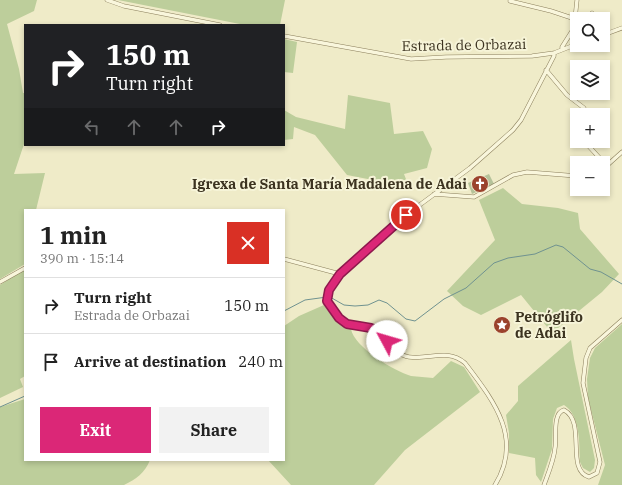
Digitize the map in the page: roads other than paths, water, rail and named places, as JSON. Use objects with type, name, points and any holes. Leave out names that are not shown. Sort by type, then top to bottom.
[{"type":"street","points":[[107,0],[124,6],[215,24]]},
{"type":"street","points":[[576,12],[577,0]]},
{"type":"street","points":[[510,1],[570,17]]},
{"type":"street","points":[[610,32],[622,28]]},
{"type":"street","points":[[562,49],[562,46],[570,34]]},
{"type":"street","name":"Estrada de Orbazai","points":[[285,36],[411,59],[532,56],[552,53],[570,46]]},
{"type":"street","points":[[495,485],[503,472],[506,459],[504,426],[498,410],[465,362],[458,357],[449,355],[410,357],[402,355],[379,332],[371,328],[347,324],[339,318],[327,301],[329,290],[340,274],[406,215],[470,168],[513,130],[521,120],[554,56],[552,53]]},
{"type":"street","points":[[546,70],[567,95],[584,108]]},
{"type":"street","points":[[590,148],[598,156]]},
{"type":"street","points":[[610,163],[622,152]]},
{"type":"street","points":[[434,194],[441,196],[474,197],[514,175],[527,172],[570,175]]},
{"type":"street","points":[[438,191],[441,196]]},
{"type":"street","points":[[285,259],[340,274]]},
{"type":"street","points":[[0,282],[24,269]]},
{"type":"street","points":[[544,485],[555,449],[556,422],[558,414],[564,410],[572,416],[574,423],[578,464],[581,472],[589,477],[597,473],[600,467],[600,455],[584,384],[584,369],[590,348],[622,320]]},
{"type":"waterway","points":[[330,297],[344,305],[355,306],[368,305],[379,300],[387,303],[406,319],[415,321],[444,299],[466,288],[494,263],[508,258],[535,254],[556,245],[563,247],[590,269],[601,272],[622,284]]},
{"type":"waterway","points":[[285,310],[305,300],[327,297]]},
{"type":"waterway","points":[[0,407],[24,396]]},
{"type":"place","name":"Igrexa de Santa María Madalena de Adai","points":[[480,184]]},
{"type":"place","name":"Petróglifo de Adai","points":[[502,325]]}]
